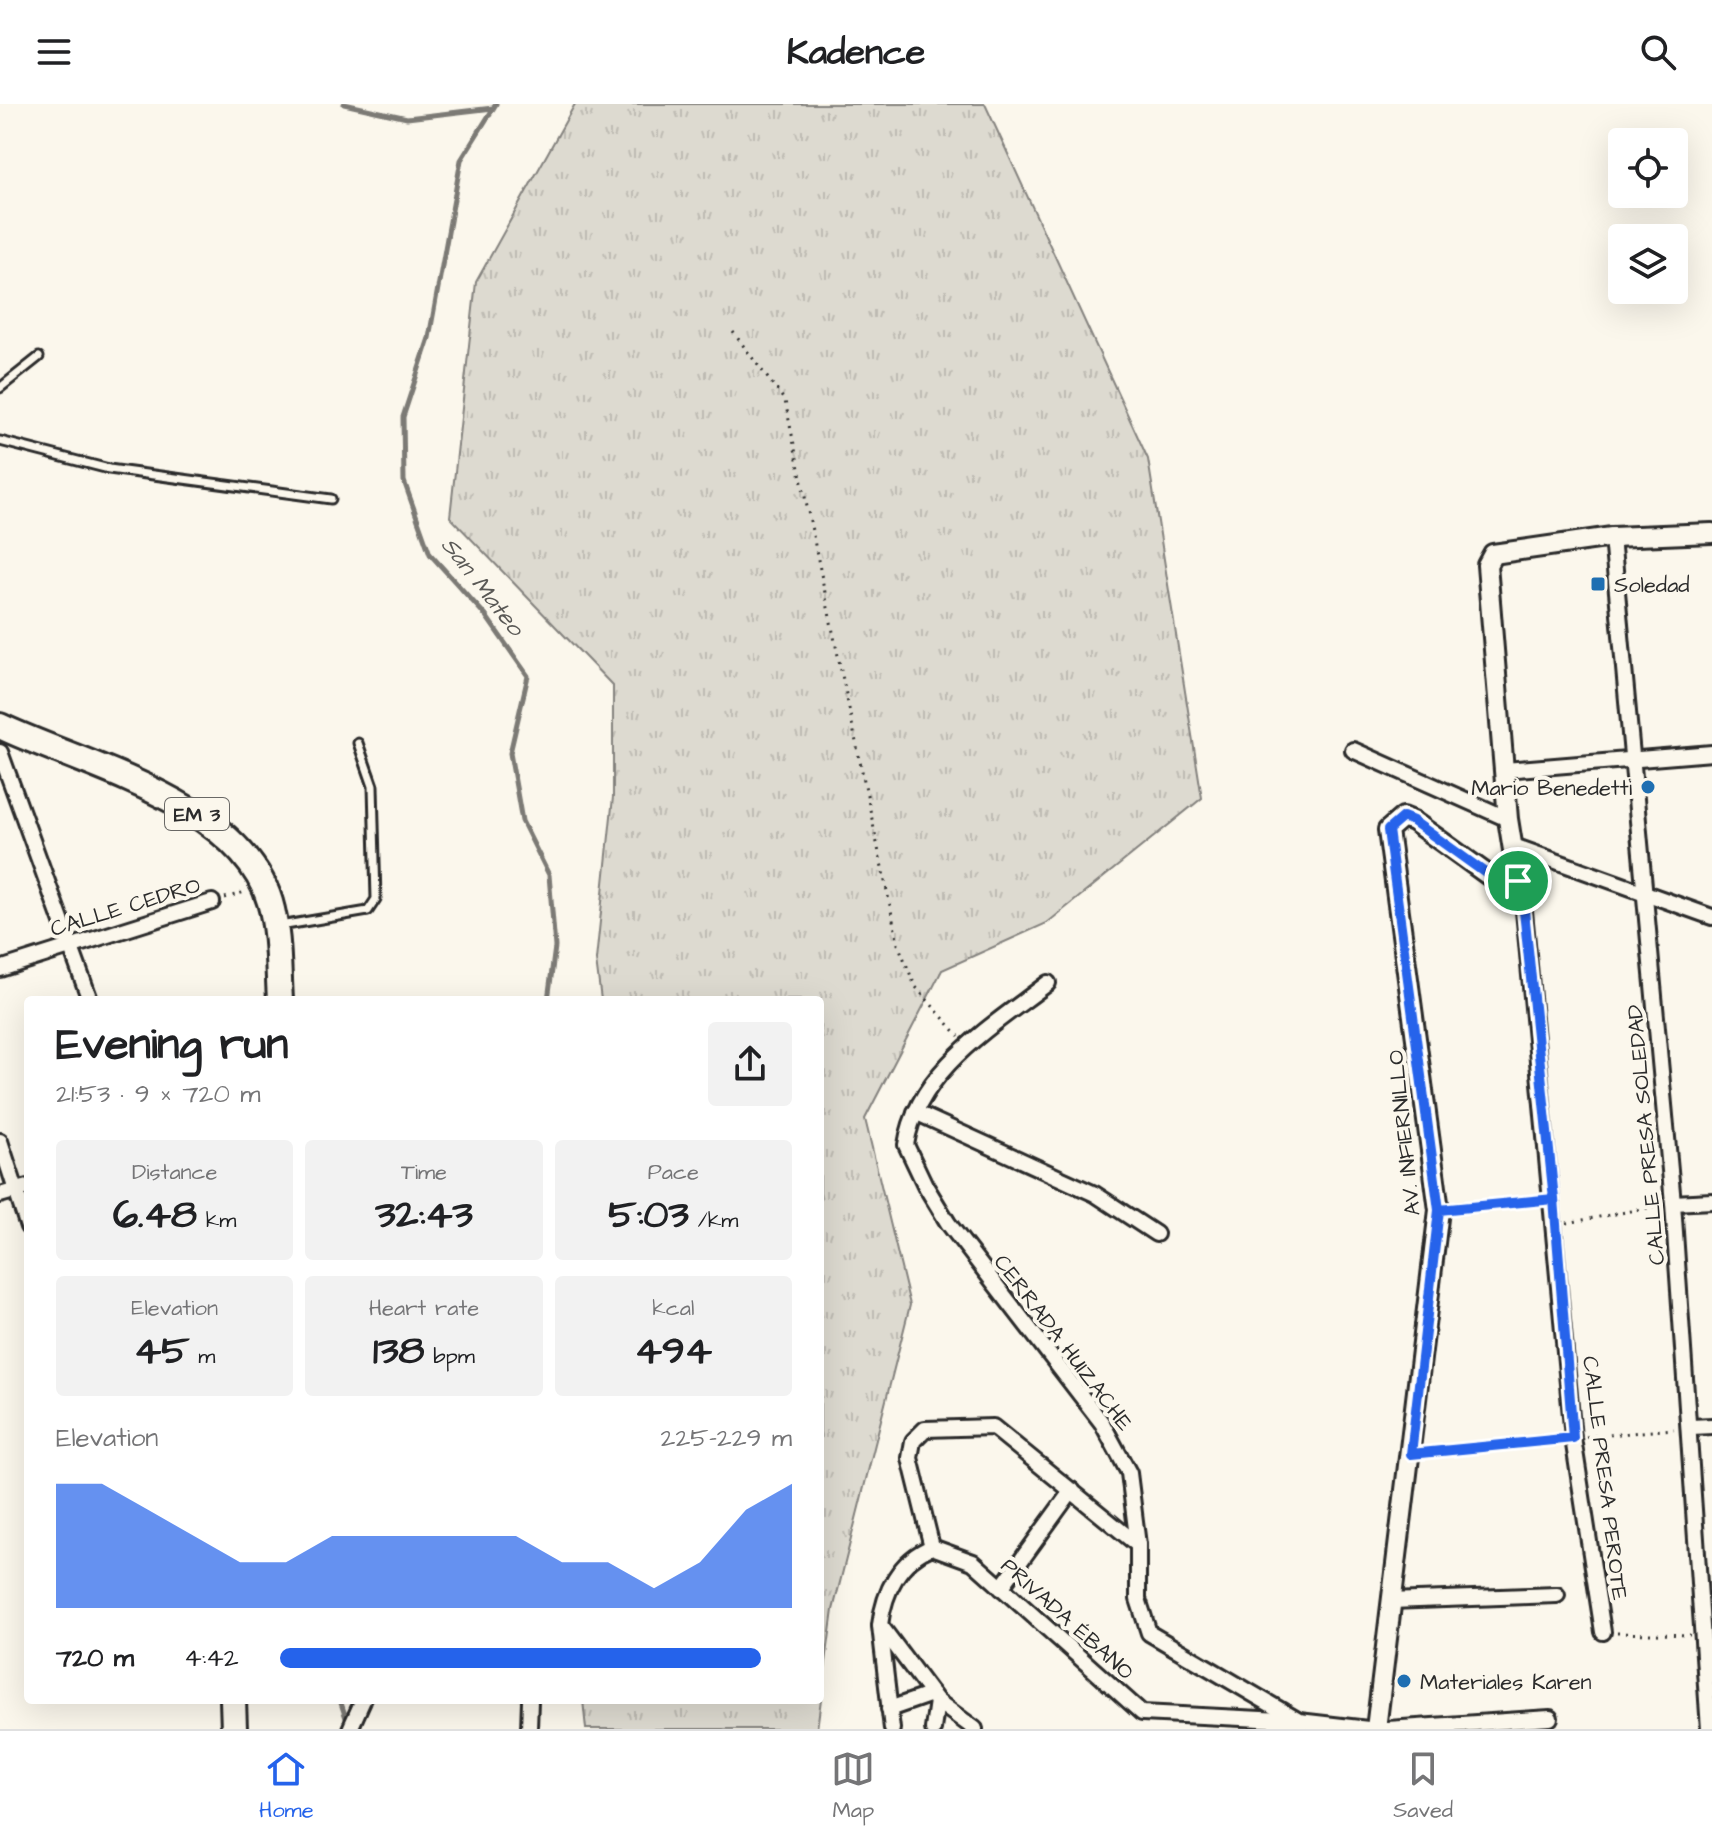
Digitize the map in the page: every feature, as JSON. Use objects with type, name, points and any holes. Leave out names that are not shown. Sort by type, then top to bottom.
[{"type":"main road","name":"EM 3","points":[[2,736],[172,799],[212,823],[264,886],[271,904],[280,996]]},
{"type":"main road","points":[[233,1704],[234,1729]]},
{"type":"street","points":[[1612,537],[1712,533]]},
{"type":"street","name":"CALLE PRESA PEROTE","points":[[1603,1632],[1573,1438],[1554,1199],[1524,911],[1508,819],[1487,565],[1493,554],[1500,551],[1612,537]]},
{"type":"street","name":"CALLE PRESA SOLEDAD","points":[[1612,537],[1673,1203],[1707,1635],[1709,1729]]},
{"type":"street","points":[[2,736],[89,996]]},
{"type":"street","points":[[1353,750],[1508,819]]},
{"type":"street","points":[[1505,770],[1712,753]]},
{"type":"street","name":"AV. INFIERNILLO","points":[[1376,1729],[1439,1210],[1388,830],[1403,817],[1495,880],[1518,881]]},
{"type":"street","points":[[1511,845],[1712,917]]},
{"type":"street","name":"CALLE CEDRO","points":[[0,969],[212,902]]},
{"type":"street","name":"CERRADA HUIZACHE","points":[[1048,983],[967,1045],[937,1078],[915,1112],[906,1145],[948,1223],[1102,1423],[1129,1473],[1138,1545],[1138,1599],[1149,1633],[1299,1721]]},
{"type":"street","points":[[915,1112],[1095,1194],[1156,1234]]},
{"type":"street","points":[[0,1141],[22,1188],[0,1195]]},
{"type":"street","points":[[1673,1203],[1712,1201]]},
{"type":"street","points":[[1691,1427],[1712,1426]]},
{"type":"street","points":[[892,1729],[880,1625],[891,1583],[916,1554],[932,1547],[910,1458],[913,1441],[925,1429],[993,1427],[1138,1545]]},
{"type":"street","points":[[1001,1588],[1072,1490]]},
{"type":"street","name":"PRIVADA ÉBANO","points":[[932,1547],[973,1562],[1142,1713],[1299,1721],[1368,1729]]},
{"type":"street","points":[[1390,1601],[1557,1595]]},
{"type":"street","points":[[880,1625],[935,1698],[975,1729]]},
{"type":"street","points":[[889,1709],[935,1698]]},
{"type":"street","points":[[933,1729],[935,1698]]},
{"type":"street","points":[[352,1724],[361,1704]]},
{"type":"street","points":[[529,1729],[530,1704]]},
{"type":"street","points":[[1388,1729],[1550,1718]]},
{"type":"lane","points":[[0,388],[39,357]]},
{"type":"lane","points":[[0,441],[109,469],[331,499]]},
{"type":"lane","points":[[274,927],[368,911],[376,899],[373,786],[358,743]]},
{"type":"path","points":[[733,332],[785,401],[898,944],[915,986],[967,1045]]},
{"type":"path","name":"CALLE CEDRO","points":[[212,902],[264,886]]},
{"type":"path","points":[[1439,1210],[1554,1199]]},
{"type":"path","points":[[1556,1225],[1673,1203]]},
{"type":"path","points":[[1411,1454],[1691,1427]]},
{"type":"path","points":[[1603,1632],[1707,1635]]},
{"type":"green space","points":[[575,104],[985,104],[1148,459],[1202,798],[1047,923],[942,970],[865,1119],[910,1305],[833,1610],[824,1677],[824,996],[600,996],[596,960],[613,797],[613,686],[450,517],[476,282]]},
{"type":"green space","points":[[583,1704],[820,1704],[817,1729],[586,1729]]},
{"type":"waterway","points":[[344,104],[407,118],[493,108]]},
{"type":"waterway","name":"San Mateo","points":[[496,104],[461,160],[429,338],[403,417],[404,481],[430,554],[486,616],[528,676],[510,753],[522,821],[549,875],[555,947],[549,996]]},
{"type":"waterway","name":"San Mateo","points":[[341,1704],[348,1724]]},
{"type":"place","name":"Soledad","points":[[1598,584]]},
{"type":"place","name":"Mario Benedetti","points":[[1648,787]]},
{"type":"place","name":"Materiales Karen","points":[[1404,1681]]},
{"type":"route","points":[[1518,881],[1503,883],[1495,880],[1403,817],[1388,830],[1439,1210],[1554,1199],[1573,1438],[1411,1454],[1439,1210],[1554,1199],[1524,911],[1518,881]]}]
